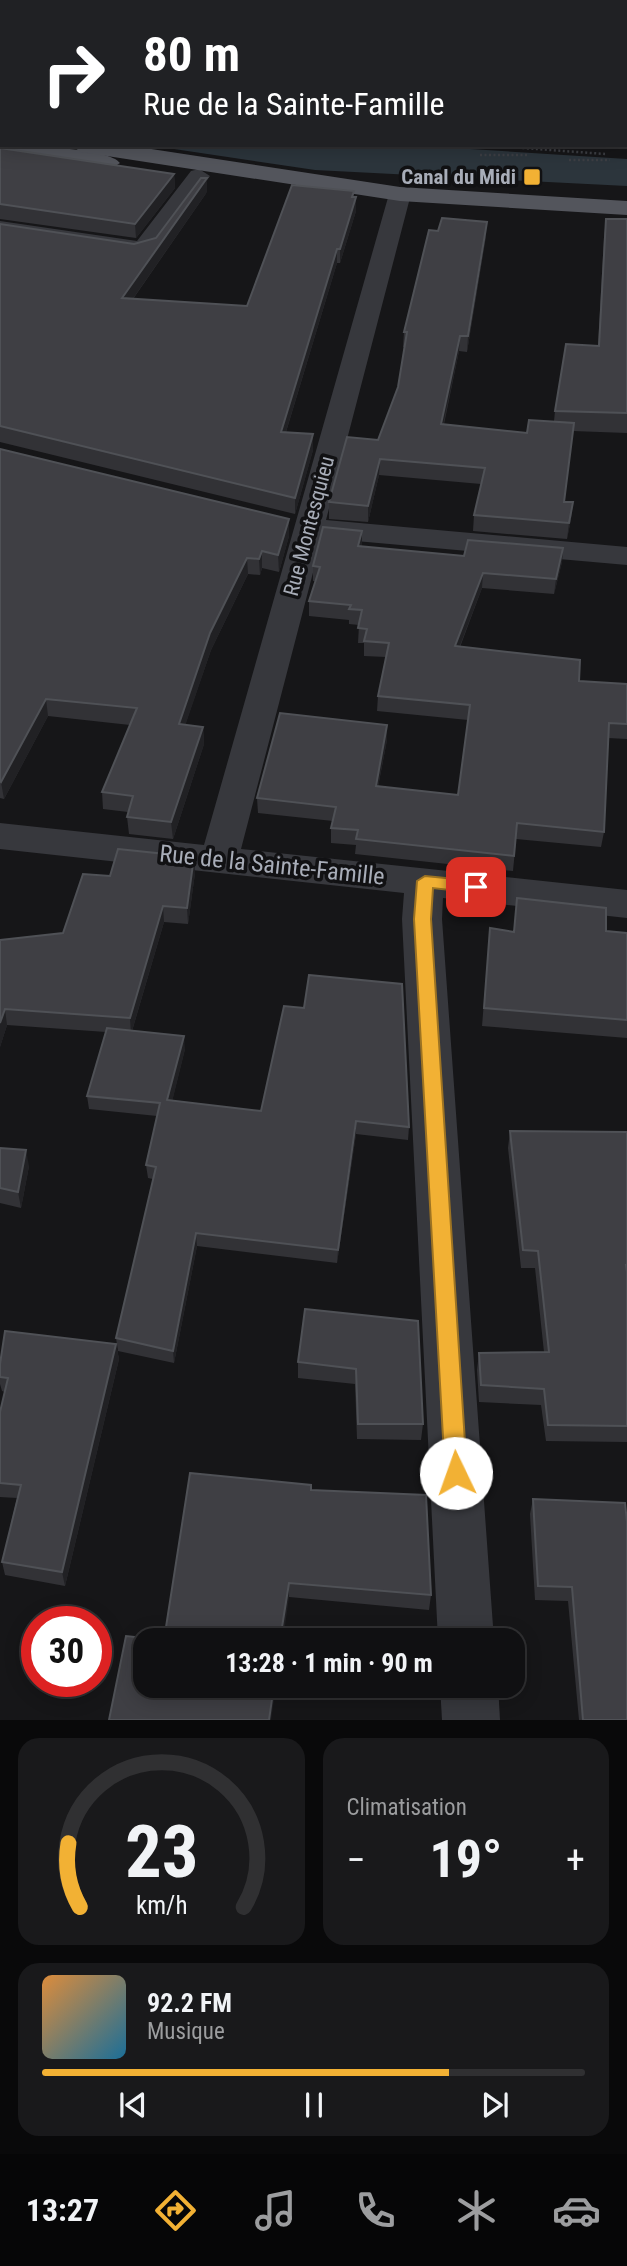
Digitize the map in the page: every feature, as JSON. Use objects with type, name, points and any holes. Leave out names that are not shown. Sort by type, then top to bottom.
[{"type":"main road","points":[[0,147],[269,186],[627,208]]},
{"type":"main road","points":[[94,147],[400,194]]},
{"type":"street","points":[[0,228],[135,249],[146,246],[199,176]]},
{"type":"street","name":"Rue Montesquieu","points":[[219,859],[297,526],[400,194]]},
{"type":"street","points":[[297,526],[584,555],[627,556]]},
{"type":"street","name":"Rue de la Sainte-Famille","points":[[0,836],[627,904]]},
{"type":"street","points":[[425,881],[422,919],[465,1628]]},
{"type":"street","points":[[469,1698],[471,1720]]},
{"type":"path","points":[[506,147],[615,155]]},
{"type":"path","points":[[580,153],[584,147]]},
{"type":"path","points":[[480,155],[528,156]]},
{"type":"path","points":[[569,160],[610,160]]},
{"type":"shaded area","points":[[161,147],[438,147],[627,159],[627,186],[315,170]]},
{"type":"building","points":[[0,148],[174,174],[135,224],[0,204]]},
{"type":"building","points":[[201,178],[207,178],[122,298],[247,306],[292,185],[354,191],[352,197],[356,197],[340,249],[337,249],[281,432],[313,434],[295,498],[0,426],[0,224],[134,244],[156,238]]},
{"type":"building","points":[[442,218],[487,222],[468,336],[460,336],[441,424],[527,433],[529,420],[574,423],[564,502],[573,502],[569,523],[474,515],[485,468],[380,459],[368,506],[329,502],[347,437],[378,440],[398,387],[407,332],[404,332],[429,230],[438,231]]},
{"type":"building","points":[[606,219],[627,219],[627,413],[555,411],[566,344],[599,346]]},
{"type":"building","points":[[0,449],[289,519],[278,555],[262,551],[259,559],[247,558],[210,633],[179,724],[203,727],[171,822],[127,817],[133,796],[102,792],[137,708],[46,699],[0,781]]},
{"type":"building","points":[[323,527],[362,531],[358,546],[464,556],[468,540],[563,548],[556,579],[483,573],[455,646],[580,660],[579,681],[627,684],[627,724],[609,723],[604,832],[517,823],[514,856],[356,839],[358,830],[331,828],[336,807],[257,798],[280,713],[387,725],[376,786],[458,795],[470,705],[378,696],[389,643],[364,641],[367,629],[358,628],[362,610],[349,609],[351,605],[309,601],[320,567],[313,566]]},
{"type":"building","points":[[118,849],[194,857],[187,908],[163,906],[130,1018],[5,1009],[0,1023],[0,940],[63,933],[83,874],[110,876]]},
{"type":"building","points":[[517,898],[606,908],[606,931],[627,933],[627,1020],[484,1008],[490,928],[514,932]]},
{"type":"building","points":[[309,975],[402,984],[409,1127],[356,1121],[338,1250],[196,1233],[173,1351],[116,1338],[156,1167],[146,1165],[160,1103],[87,1096],[107,1028],[184,1036],[167,1100],[261,1111],[284,1006],[304,1008]]},
{"type":"building","points":[[510,1131],[627,1132],[627,1426],[548,1425],[544,1389],[481,1385],[479,1353],[549,1352],[538,1251],[523,1250]]},
{"type":"building","points":[[0,1148],[26,1150],[18,1192],[0,1188]]},
{"type":"building","points":[[305,1309],[418,1321],[423,1424],[358,1424],[356,1369],[298,1362]]},
{"type":"building","points":[[5,1331],[116,1344],[62,1572],[2,1562],[21,1485],[0,1483],[0,1412],[8,1378],[0,1377]]},
{"type":"building","points":[[190,1473],[311,1485],[311,1490],[426,1495],[431,1595],[289,1583],[282,1628],[166,1628]]},
{"type":"building","points":[[533,1499],[625,1503],[627,1720],[583,1720],[572,1587],[538,1586]]},
{"type":"building","points":[[126,1636],[133,1637],[133,1698],[272,1698],[269,1720],[109,1720]]},
{"type":"place","name":"Canal du Midi","points":[[532,177]]},
{"type":"route","points":[[456,1473],[422,919],[425,881],[476,887]]}]
